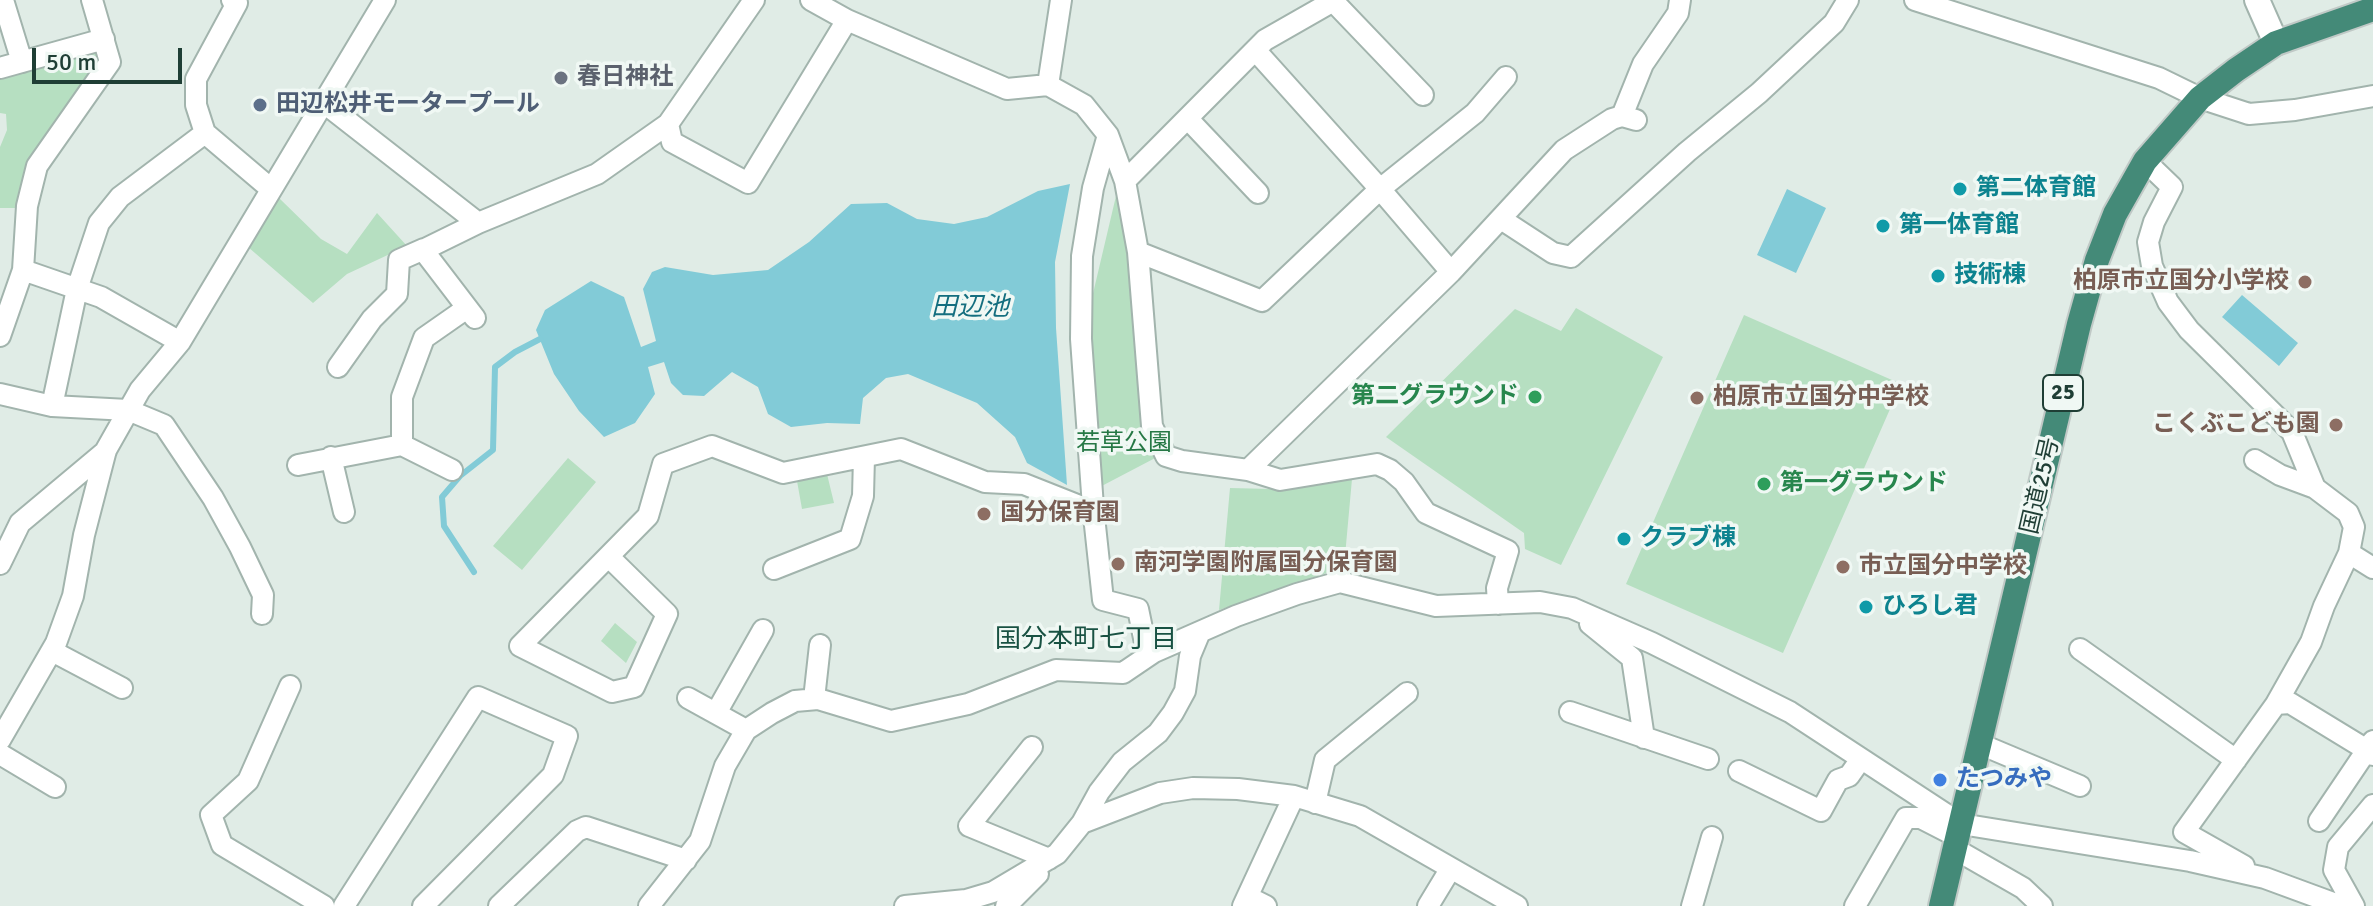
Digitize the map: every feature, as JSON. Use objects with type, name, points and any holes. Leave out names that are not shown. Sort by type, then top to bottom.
[{"type":"highway","name":"国道25号","points":[[1941,906],[2079,324],[2097,260],[2115,214],[2145,161],[2200,98],[2276,43],[2373,9]]},
{"type":"street","points":[[3,0],[22,62]]},
{"type":"street","points":[[0,336],[23,270],[27,206],[37,166],[110,62],[92,0]]},
{"type":"street","points":[[232,0],[237,3],[196,79],[196,105],[205,133],[271,189]]},
{"type":"street","points":[[0,740],[52,651],[73,596],[84,535],[106,451],[140,390],[180,342],[385,0]]},
{"type":"street","points":[[338,367],[372,319],[397,294],[399,260],[478,223],[597,174],[668,124],[754,0]]},
{"type":"street","points":[[811,0],[847,20],[1007,89],[1048,85],[1084,105],[1108,135],[1125,181],[1138,252],[1152,426],[1166,456],[1248,470],[1280,480],[1377,464],[1404,482],[1426,513],[1508,551],[1497,588],[1498,604]]},
{"type":"street","points":[[1048,85],[1061,0]]},
{"type":"street","points":[[1125,181],[1265,40],[1334,0],[1423,95]]},
{"type":"street","points":[[1248,470],[1451,272],[1564,150],[1612,119],[1629,118],[1643,64],[1678,13],[1680,0]]},
{"type":"street","points":[[1501,219],[1553,253],[1571,257],[1824,33],[1848,0]]},
{"type":"street","points":[[1915,0],[2159,78],[2200,98],[2249,114],[2295,110],[2373,96]]},
{"type":"street","points":[[2257,0],[2276,43]]},
{"type":"street","points":[[668,124],[672,142],[748,183],[847,20]]},
{"type":"street","points":[[0,68],[104,39]]},
{"type":"street","points":[[1256,51],[1451,272]]},
{"type":"street","points":[[1138,252],[1262,301],[1380,189],[1475,113],[1506,77]]},
{"type":"street","points":[[323,102],[478,223]]},
{"type":"street","points":[[1188,119],[1258,193]]},
{"type":"street","points":[[52,406],[77,289],[99,223],[120,197],[205,133]]},
{"type":"street","points":[[1108,135],[1093,188],[1082,256],[1081,339],[1093,507],[1103,600],[1138,609],[1145,643],[1154,652]]},
{"type":"street","points":[[2145,161],[2172,187],[2154,222],[2148,242],[2152,266],[2168,302],[2189,330],[2292,432],[2315,488]]},
{"type":"street","points":[[402,445],[402,397],[424,338],[471,313],[424,249]]},
{"type":"street","points":[[23,270],[101,297],[180,342]]},
{"type":"street","points":[[0,394],[52,406],[128,410],[164,425],[213,498],[240,547],[263,595],[262,614]]},
{"type":"street","points":[[298,465],[402,445],[452,470]]},
{"type":"street","points":[[609,557],[667,614],[634,687],[612,692],[520,646],[648,516],[663,464],[712,446],[783,473],[901,449],[985,482],[1024,484],[1082,507],[1093,507]]},
{"type":"street","points":[[0,564],[20,523],[106,451]]},
{"type":"street","points":[[331,457],[344,512]]},
{"type":"street","points":[[774,569],[850,539],[863,496],[864,457]]},
{"type":"street","points":[[2255,460],[2280,475],[2315,488],[2348,513],[2354,527],[2349,553],[2311,642],[2276,704],[2184,832],[2265,878]]},
{"type":"street","points":[[2349,553],[2373,568]]},
{"type":"street","points":[[649,906],[700,841],[725,766],[746,730],[795,701],[814,699],[891,721],[968,704],[1056,670],[1123,673],[1154,652],[1236,616],[1340,582],[1436,606],[1540,602],[1572,608],[1652,643],[1790,712],[1861,759],[2042,906]]},
{"type":"street","points":[[1572,608],[1632,658],[1644,738]]},
{"type":"street","points":[[716,713],[763,630]]},
{"type":"street","points":[[1006,906],[1082,823],[1099,792],[1122,762],[1158,733],[1173,713],[1185,691],[1190,656],[1200,632]]},
{"type":"street","points":[[814,699],[820,645]]},
{"type":"street","points":[[2080,649],[2236,760]]},
{"type":"street","points":[[52,651],[122,688]]},
{"type":"street","points":[[290,686],[248,781],[211,815],[222,845],[324,906]]},
{"type":"street","points":[[1315,803],[1325,760],[1407,693]]},
{"type":"street","points":[[350,904],[478,697],[567,736],[553,775],[423,906]]},
{"type":"street","points":[[688,698],[746,730]]},
{"type":"street","points":[[2276,704],[2290,703],[2371,749],[2319,821]]},
{"type":"street","points":[[1570,712],[1708,759]]},
{"type":"street","points":[[1980,744],[2080,786]]},
{"type":"street","points":[[1032,747],[969,826],[1053,857]]},
{"type":"street","points":[[0,754],[55,787]]},
{"type":"street","points":[[1739,771],[1821,811],[1838,780],[1849,776],[1861,759]]},
{"type":"street","points":[[1082,823],[1160,793],[1193,788],[1238,789],[1294,796],[1360,816],[1517,906]]},
{"type":"street","points":[[1252,903],[1294,796]]},
{"type":"street","points":[[2354,906],[2334,870],[2338,847],[2373,805]]},
{"type":"street","points":[[1855,906],[1906,818],[1921,818],[1958,836],[2190,861],[2265,878],[2341,906]]},
{"type":"street","points":[[499,906],[577,831],[586,827],[686,860]]},
{"type":"street","points":[[1692,906],[1712,837]]},
{"type":"street","points":[[905,906],[966,900],[993,892],[1053,857]]},
{"type":"street","points":[[1428,906],[1451,868]]},
{"type":"green space","points":[[99,47],[101,62],[19,208],[0,208],[0,147],[7,130],[6,114],[0,113],[0,79]]},
{"type":"green space","name":"若草公園","points":[[1116,196],[1135,278],[1159,456],[1096,489],[1091,302]]},
{"type":"green space","points":[[279,198],[321,239],[347,254],[377,213],[407,246],[347,274],[313,303],[248,247]]},
{"type":"green space","name":"第二グラウンド","points":[[1576,308],[1663,357],[1561,565],[1525,549],[1524,533],[1386,437],[1515,309],[1561,331]]},
{"type":"green space","name":"第一グラウンド","points":[[1744,315],[1901,384],[1783,653],[1626,584]]},
{"type":"green space","points":[[568,458],[596,482],[522,570],[493,546]]},
{"type":"green space","points":[[827,474],[834,503],[802,509],[797,481]]},
{"type":"green space","points":[[1352,479],[1344,567],[1219,610],[1230,488],[1272,489]]},
{"type":"green space","points":[[615,623],[637,642],[626,663],[601,641]]},
{"type":"water","name":"田辺池","points":[[1070,184],[1055,262],[1056,328],[1067,485],[1027,463],[1015,437],[977,403],[908,374],[886,378],[863,398],[860,424],[827,423],[791,427],[768,414],[758,387],[732,372],[704,396],[683,395],[671,383],[664,362],[648,367],[655,394],[635,423],[604,437],[579,411],[554,374],[536,330],[545,310],[591,281],[624,297],[641,347],[656,341],[643,289],[652,272],[665,267],[713,275],[768,270],[809,242],[851,204],[887,203],[917,219],[954,224],[987,217],[1038,191]]},
{"type":"water","points":[[1787,189],[1826,208],[1796,273],[1757,255]]},
{"type":"water","points":[[2242,295],[2298,343],[2279,366],[2222,317]]},
{"type":"waterway","points":[[474,572],[444,526],[442,497],[460,476],[493,450],[495,367],[540,339]]},
{"type":"place","name":"春日神社","points":[[561,78]]},
{"type":"place","name":"田辺松井モータープール","points":[[260,105]]},
{"type":"place","name":"第二体育館","points":[[1960,189]]},
{"type":"place","name":"第一体育館","points":[[1883,226]]},
{"type":"place","name":"技術棟","points":[[1938,276]]},
{"type":"place","name":"柏原市立国分小学校","points":[[2305,282]]},
{"type":"place","name":"第二グラウンド","points":[[1535,397]]},
{"type":"place","name":"柏原市立国分中学校","points":[[1697,398]]},
{"type":"place","name":"こくぶこども園","points":[[2336,425]]},
{"type":"place","name":"第一グラウンド","points":[[1764,484]]},
{"type":"place","name":"国分保育園","points":[[984,514]]},
{"type":"place","name":"クラブ棟","points":[[1624,539]]},
{"type":"place","name":"南河学園附属国分保育園","points":[[1118,564]]},
{"type":"place","name":"市立国分中学校","points":[[1843,567]]},
{"type":"place","name":"ひろし君","points":[[1866,607]]},
{"type":"place","name":"たつみや","points":[[1940,780]]},
{"type":"district","name":"国分本町七丁目","points":[[1086,640]]}]
